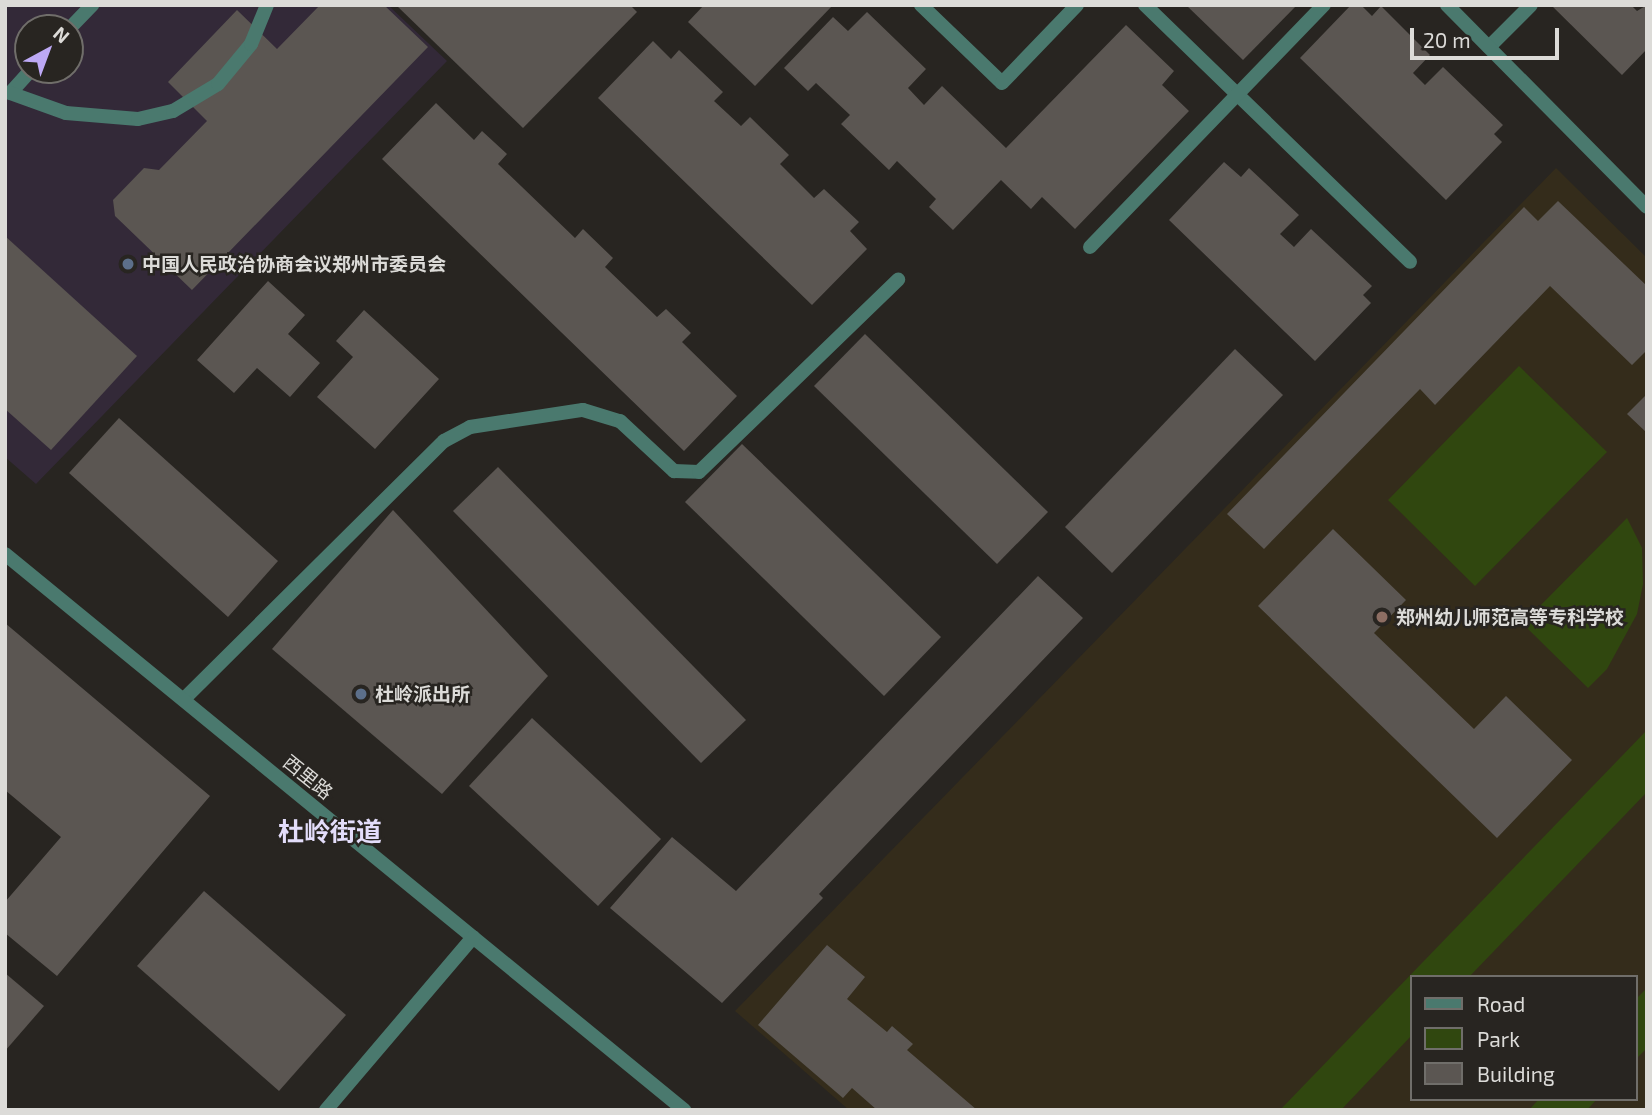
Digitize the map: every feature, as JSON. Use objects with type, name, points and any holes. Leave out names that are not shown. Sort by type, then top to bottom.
[{"type":"street","points":[[18,84],[10,93],[66,113],[138,119],[173,111],[218,84],[251,44],[267,5]]},
{"type":"street","points":[[921,5],[1002,83],[1077,5]]},
{"type":"street","points":[[1145,5],[1410,262]]},
{"type":"street","points":[[1090,247],[1324,5]]},
{"type":"street","points":[[1447,5],[1647,206]]},
{"type":"street","points":[[1489,47],[1531,5]]},
{"type":"street","points":[[184,699],[444,441],[470,426],[583,410],[620,421],[674,471],[699,472],[898,280]]},
{"type":"street","name":"西里路","points":[[5,554],[684,1110]]},
{"type":"street","points":[[326,1110],[473,937]]},
{"type":"shaded area","name":"中国人民政治协商会议郑州市委员会","points":[[5,5],[388,5],[447,61],[36,484],[5,457]]},
{"type":"shaded area","name":"郑州幼儿师范高等专科学校","points":[[1556,168],[1647,258],[1647,1110],[849,1110],[735,1011]]},
{"type":"green space","points":[[1519,366],[1607,452],[1475,586],[1388,500]]},
{"type":"green space","points":[[1627,518],[1642,548],[1643,584],[1637,614],[1607,669],[1588,688],[1528,629],[1530,616]]},
{"type":"green space","points":[[1647,730],[1647,792],[1471,975],[1410,975]]},
{"type":"green space","points":[[1410,975],[1410,1037],[1341,1110],[1280,1110]]},
{"type":"green space","points":[[1647,988],[1647,1048],[1638,1057],[1638,997]]},
{"type":"green space","points":[[1537,1101],[1595,1101],[1587,1110],[1529,1110]]},
{"type":"building","points":[[320,5],[384,5],[428,47],[192,290],[115,216],[113,200],[144,168],[159,170],[207,121],[168,82],[237,10],[277,49]]},
{"type":"building","points":[[396,5],[630,5],[637,12],[523,128]]},
{"type":"building","points":[[704,5],[833,5],[755,86],[688,22]]},
{"type":"building","points":[[1186,5],[1297,5],[1243,60]]},
{"type":"building","points":[[1351,5],[1361,5],[1372,16],[1381,6],[1430,55],[1413,73],[1425,85],[1443,67],[1503,125],[1494,134],[1502,142],[1446,200],[1300,58]]},
{"type":"building","points":[[1551,5],[1631,5],[1637,11],[1647,5],[1647,49],[1622,75]]},
{"type":"building","points":[[867,12],[926,69],[908,88],[924,105],[942,86],[1006,148],[1126,25],[1174,71],[1162,85],[1189,111],[1075,229],[1042,197],[1031,209],[1001,180],[953,230],[929,207],[936,199],[897,161],[889,170],[841,124],[850,115],[816,83],[808,91],[784,68],[833,17],[848,31]]},
{"type":"building","points":[[653,41],[671,59],[679,50],[723,92],[714,101],[741,126],[750,117],[789,155],[780,164],[814,198],[824,189],[859,222],[850,231],[867,249],[812,305],[598,98]]},
{"type":"building","points":[[436,103],[474,140],[482,131],[507,154],[498,164],[575,238],[583,229],[613,258],[605,267],[657,317],[666,309],[691,333],[682,342],[737,396],[684,451],[382,159]]},
{"type":"building","points":[[1224,162],[1241,177],[1249,168],[1299,215],[1280,234],[1294,247],[1311,229],[1372,286],[1363,295],[1371,303],[1315,361],[1169,220]]},
{"type":"building","points":[[1558,201],[1647,286],[1647,350],[1632,365],[1550,286],[1435,405],[1420,389],[1264,549],[1227,514],[1524,207],[1538,221]]},
{"type":"building","points":[[5,236],[137,356],[51,450],[5,409]]},
{"type":"building","points":[[268,281],[305,315],[288,334],[320,363],[290,397],[257,368],[234,393],[197,360]]},
{"type":"building","points":[[364,310],[439,379],[375,449],[317,397],[353,357],[336,341]]},
{"type":"building","points":[[865,334],[1048,512],[997,564],[814,386]]},
{"type":"building","points":[[1235,349],[1283,395],[1112,573],[1065,527]]},
{"type":"building","points":[[1647,394],[1647,433],[1627,414]]},
{"type":"building","points":[[119,418],[278,561],[228,617],[69,473]]},
{"type":"building","points":[[742,444],[941,637],[884,696],[685,502]]},
{"type":"building","points":[[498,467],[746,720],[701,763],[453,511]]},
{"type":"building","points":[[393,510],[548,676],[442,794],[272,649]]},
{"type":"building","points":[[1333,529],[1406,600],[1374,633],[1474,729],[1506,696],[1572,760],[1497,838],[1258,606]]},
{"type":"building","points":[[1038,576],[1083,618],[819,894],[823,898],[722,1003],[610,908],[672,837],[736,891]]},
{"type":"building","points":[[5,623],[210,796],[57,976],[5,933],[5,902],[61,837],[5,790]]},
{"type":"building","points":[[532,718],[661,839],[598,906],[469,786]]},
{"type":"building","points":[[204,891],[346,1015],[279,1091],[137,966]]},
{"type":"building","points":[[827,945],[865,977],[847,999],[887,1032],[892,1026],[913,1044],[907,1050],[977,1110],[877,1110],[852,1088],[843,1098],[758,1025]]},
{"type":"building","points":[[5,973],[44,1006],[5,1051]]},
{"type":"place","name":"中国人民政治协商会议郑州市委员会","points":[[128,264]]},
{"type":"place","name":"郑州幼儿师范高等专科学校","points":[[1382,617]]},
{"type":"place","name":"杜岭派出所","points":[[361,694]]},
{"type":"district","name":"杜岭街道","points":[[330,831]]}]
